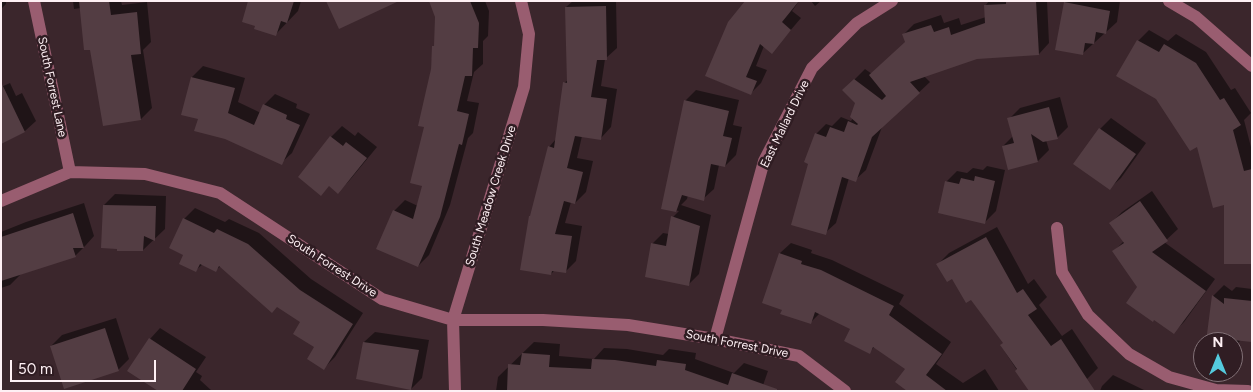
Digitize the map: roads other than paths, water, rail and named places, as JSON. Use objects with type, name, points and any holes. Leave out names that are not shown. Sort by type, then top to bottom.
[{"type":"street","name":"South Forrest Lane","points":[[34,1],[70,172]]},
{"type":"street","name":"South Meadow Creek Drive","points":[[455,391],[453,320],[524,87],[528,34],[521,1]]},
{"type":"street","name":"East Mallard Drive","points":[[715,339],[764,161],[812,68],[857,23],[892,1]]},
{"type":"street","points":[[1168,1],[1196,17],[1252,66]]},
{"type":"street","name":"South Forrest Drive","points":[[1,201],[70,172],[144,174],[220,193],[382,299],[453,320],[543,320],[628,325],[715,339],[799,356],[845,391]]},
{"type":"street","points":[[1057,228],[1062,272],[1088,315],[1128,354],[1168,377],[1216,390],[1248,391]]}]
